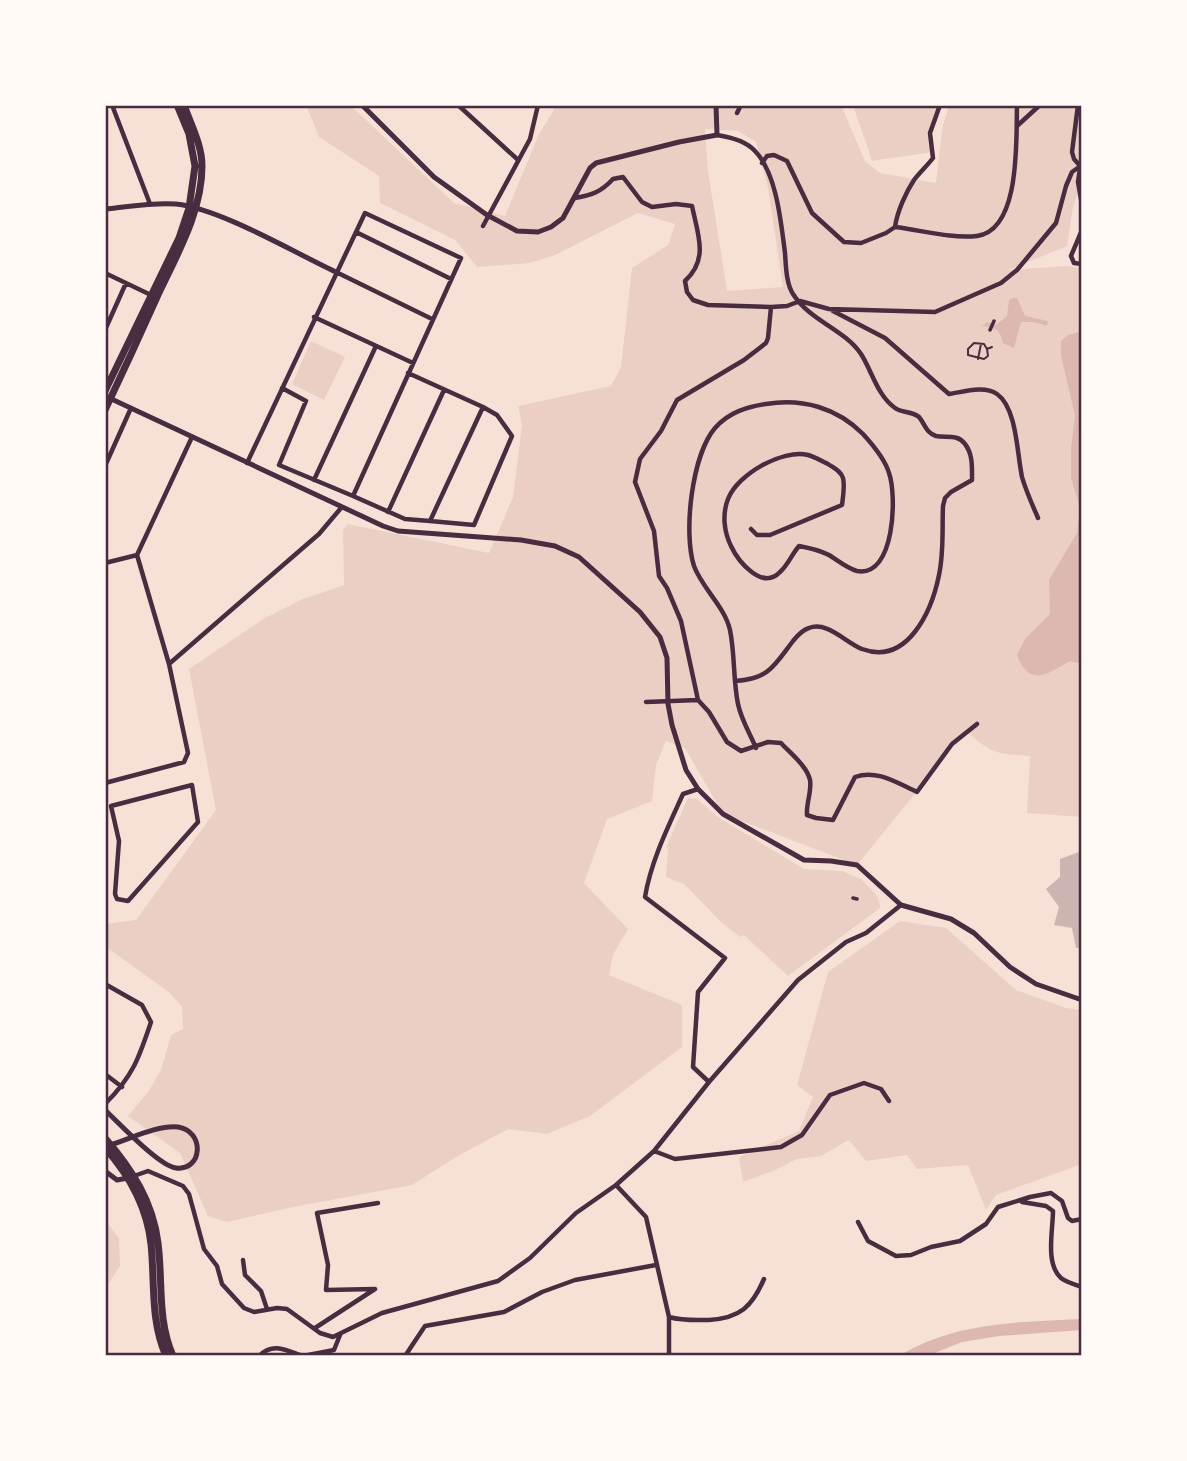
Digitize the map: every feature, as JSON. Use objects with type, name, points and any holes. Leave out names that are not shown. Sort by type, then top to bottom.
[{"type":"main road","points":[[177,105],[189,134],[195,166],[192,209]]},
{"type":"main road","points":[[105,410],[108,397],[201,188],[200,149],[184,105]]},
{"type":"main road","points":[[105,391],[154,296]]},
{"type":"main road","points":[[105,1138],[128,1165],[143,1209],[149,1234],[153,1306],[160,1344],[166,1356]]},
{"type":"main road","points":[[105,1148],[131,1177],[150,1207],[156,1233],[160,1306],[167,1342],[173,1356]]},
{"type":"street","points":[[112,105],[150,204]]},
{"type":"street","points":[[362,105],[434,177],[487,215],[517,231],[538,232],[563,218],[590,168],[596,163],[717,135],[734,138],[755,151],[770,178],[776,197],[787,277],[793,294],[816,318],[860,352],[881,393],[895,408],[913,413],[934,436],[958,437],[964,441],[971,457],[972,480],[945,498],[942,555],[933,597],[915,633],[902,646],[890,651],[874,652],[862,649],[823,626],[811,626],[798,635],[769,672],[754,680],[735,681]]},
{"type":"street","points":[[458,105],[517,159]]},
{"type":"street","points":[[483,226],[530,139],[538,105]]},
{"type":"street","points":[[716,105],[717,135]]},
{"type":"street","points":[[737,114],[741,105]]},
{"type":"street","points":[[895,227],[897,216],[915,178],[933,158],[930,133],[940,105]]},
{"type":"street","points":[[762,163],[767,156],[774,155],[788,161],[812,213],[844,242],[861,243],[895,227],[969,236],[986,233],[996,227],[1009,206],[1017,105]]},
{"type":"street","points":[[1016,126],[1040,105]]},
{"type":"street","points":[[1078,105],[1072,152],[1074,159],[1081,166]]},
{"type":"street","points":[[1081,166],[1078,182],[1082,205]]},
{"type":"street","points":[[830,309],[934,312],[1001,283],[1017,271],[1056,223],[1072,172],[1081,166]]},
{"type":"street","points":[[575,198],[596,194],[613,179],[623,177],[642,202],[652,207],[676,204],[692,206],[701,251],[696,271],[685,281],[687,292],[693,300],[708,305],[771,307],[787,306],[800,301],[830,309],[885,338],[949,394],[984,389],[997,394],[1006,404],[1012,418],[1022,477],[1038,518]]},
{"type":"street","points":[[105,209],[177,204],[221,217],[432,319]]},
{"type":"street","points":[[247,463],[365,213],[461,258],[353,496]]},
{"type":"street","points":[[1082,230],[1071,256],[1074,263],[1082,264]]},
{"type":"street","points":[[356,232],[451,279]]},
{"type":"street","points":[[105,273],[154,296]]},
{"type":"street","points":[[105,330],[126,283]]},
{"type":"street","points":[[771,307],[766,343],[744,360],[677,400],[661,431],[636,468],[635,482],[654,531],[657,567],[681,621],[698,700],[709,712],[727,742],[735,749],[741,751],[768,742],[780,743],[805,769],[810,779],[807,815],[833,820],[855,777],[865,773],[878,775],[917,792],[952,744],[976,724]]},
{"type":"street","points":[[314,317],[413,363]]},
{"type":"street","points":[[990,330],[994,321]]},
{"type":"street","points":[[314,480],[376,346]]},
{"type":"street","points":[[282,387],[306,401],[279,465],[405,520],[474,525],[512,436],[497,415],[408,373]]},
{"type":"street","points":[[388,512],[444,390]]},
{"type":"street","points":[[108,397],[383,527],[398,531],[520,540],[555,546],[579,557],[640,612],[660,638],[667,658],[668,704],[672,725],[686,770],[698,789],[723,814],[804,860],[831,860],[857,866],[901,905],[951,919],[974,933],[1010,967],[1036,984],[1082,1000]]},
{"type":"street","points":[[751,529],[757,535],[770,535],[842,505],[843,478],[840,471],[808,455],[781,456],[756,468],[733,490],[724,512],[725,528],[731,546],[755,575],[763,577],[775,576],[782,571],[799,546],[816,549],[856,571],[865,570],[877,564],[887,551],[893,489],[889,472],[871,443],[849,421],[812,404],[778,402],[746,407],[728,416],[714,429],[705,444],[692,491],[690,523],[693,562],[699,578],[730,630],[738,706],[756,748]]},
{"type":"street","points":[[105,466],[132,407]]},
{"type":"street","points":[[430,521],[483,407]]},
{"type":"street","points":[[105,783],[184,762],[188,753],[169,664],[137,555],[192,438]]},
{"type":"street","points":[[169,664],[319,534],[341,508]]},
{"type":"street","points":[[105,563],[137,555]]},
{"type":"street","points":[[646,702],[698,700]]},
{"type":"street","points":[[192,785],[198,822],[128,901],[117,899],[115,894],[119,841],[108,807],[192,785]]},
{"type":"street","points":[[698,789],[683,794],[659,847],[647,881],[645,897],[725,958],[698,992],[694,1067],[709,1082]]},
{"type":"street","points":[[105,1171],[117,1180],[148,1171],[183,1186],[189,1194],[204,1249],[217,1266],[222,1284],[244,1308],[254,1312],[287,1309],[320,1333],[333,1337],[382,1313],[498,1281],[530,1258],[576,1213],[616,1185],[654,1151],[709,1082],[798,980],[846,942],[866,933],[901,905]]},
{"type":"street","points":[[105,984],[142,1005],[151,1022],[136,1065],[122,1087],[105,1104]]},
{"type":"street","points":[[105,1074],[122,1087]]},
{"type":"street","points":[[654,1151],[675,1159],[781,1147],[802,1135],[830,1095],[864,1083],[881,1089],[889,1101]]},
{"type":"street","points":[[105,1110],[148,1150],[170,1166],[187,1166],[197,1155],[197,1142],[191,1132],[177,1127],[150,1132],[105,1148]]},
{"type":"street","points":[[616,1185],[646,1217],[669,1317],[669,1356]]},
{"type":"street","points":[[858,1222],[869,1241],[896,1256],[911,1255],[931,1247],[960,1241],[986,1224],[998,1207],[1051,1193],[1062,1201],[1068,1219],[1082,1219]]},
{"type":"street","points":[[1018,1202],[1046,1206],[1053,1212],[1051,1256],[1055,1269],[1061,1278],[1082,1287]]},
{"type":"street","points":[[315,1328],[375,1289],[326,1290],[328,1265],[317,1213],[378,1203]]},
{"type":"street","points":[[243,1260],[245,1275],[261,1291],[267,1309]]},
{"type":"street","points":[[405,1356],[425,1326],[504,1312],[542,1292],[575,1280],[656,1265]]},
{"type":"street","points":[[669,1317],[685,1321],[728,1319],[752,1303],[764,1279]]},
{"type":"street","points":[[259,1356],[266,1349],[276,1347],[303,1356],[334,1350],[340,1334]]},
{"type":"path","points":[[974,343],[981,343],[987,349],[988,356],[978,359],[968,355],[968,349],[974,343]]},
{"type":"path","points":[[978,359],[981,343]]},
{"type":"path","points":[[987,349],[992,347]]},
{"type":"shaded area","points":[[306,105],[350,105],[454,203],[505,216],[539,134],[557,105],[841,105],[865,161],[880,173],[936,183],[942,129],[949,105],[1082,105],[1082,182],[1073,207],[1067,246],[1009,270],[1066,266],[1082,268],[1082,817],[1027,813],[1030,756],[995,751],[966,731],[857,865],[723,814],[685,748],[666,741],[656,765],[652,801],[607,819],[584,883],[628,929],[613,955],[609,975],[682,1005],[682,1047],[590,1116],[547,1134],[508,1129],[412,1185],[227,1222],[208,1216],[180,1153],[128,1116],[148,1092],[161,1070],[171,1035],[183,1029],[182,1007],[170,993],[105,946],[105,924],[136,920],[216,810],[189,669],[265,618],[303,599],[344,585],[343,530],[348,524],[489,553],[513,497],[522,425],[518,406],[611,386],[621,367],[632,268],[668,245],[675,224],[638,213],[555,255],[530,263],[477,267],[455,240],[380,203],[379,176],[319,137]],"holes":[[[705,129],[738,131],[756,142],[768,188],[783,287],[727,291],[708,171]]]},
{"type":"shaded area","points":[[853,105],[939,105],[930,133],[933,152],[872,161]]},
{"type":"shaded area","points":[[1017,298],[1025,316],[1048,321],[1047,326],[1021,322],[1014,348],[1003,343],[997,330],[982,326],[987,322],[996,325],[1007,316],[1009,300]]},
{"type":"shaded area","points":[[1082,331],[1082,664],[1070,661],[1047,674],[1033,675],[1027,672],[1017,655],[1025,639],[1050,614],[1049,580],[1077,533],[1080,508],[1071,478],[1075,416],[1061,355],[1061,341],[1068,335]]},
{"type":"shaded area","points":[[311,341],[345,357],[324,400],[292,384]]},
{"type":"shaded area","points":[[688,798],[697,799],[718,817],[804,869],[842,871],[861,879],[875,893],[880,908],[788,976],[744,935],[740,937],[722,923],[684,884],[666,877],[666,847]]},
{"type":"shaded area","points":[[900,921],[946,928],[1016,990],[1066,1008],[1082,1010],[1082,1164],[996,1195],[986,1210],[968,1165],[917,1169],[907,1155],[866,1161],[849,1140],[821,1156],[797,1159],[743,1182],[739,1157],[799,1131],[813,1097],[797,1085],[828,972]]},
{"type":"shaded area","points":[[105,1220],[119,1238],[120,1266],[105,1289]]},
{"type":"shaded area","points":[[1082,1319],[1082,1330],[999,1336],[962,1342],[927,1356],[899,1356],[942,1336],[964,1330],[1011,1323]]},
{"type":"building","points":[[1082,843],[1082,947],[1076,948],[1072,928],[1054,925],[1059,907],[1046,889],[1060,877],[1060,859],[1079,852]]}]
